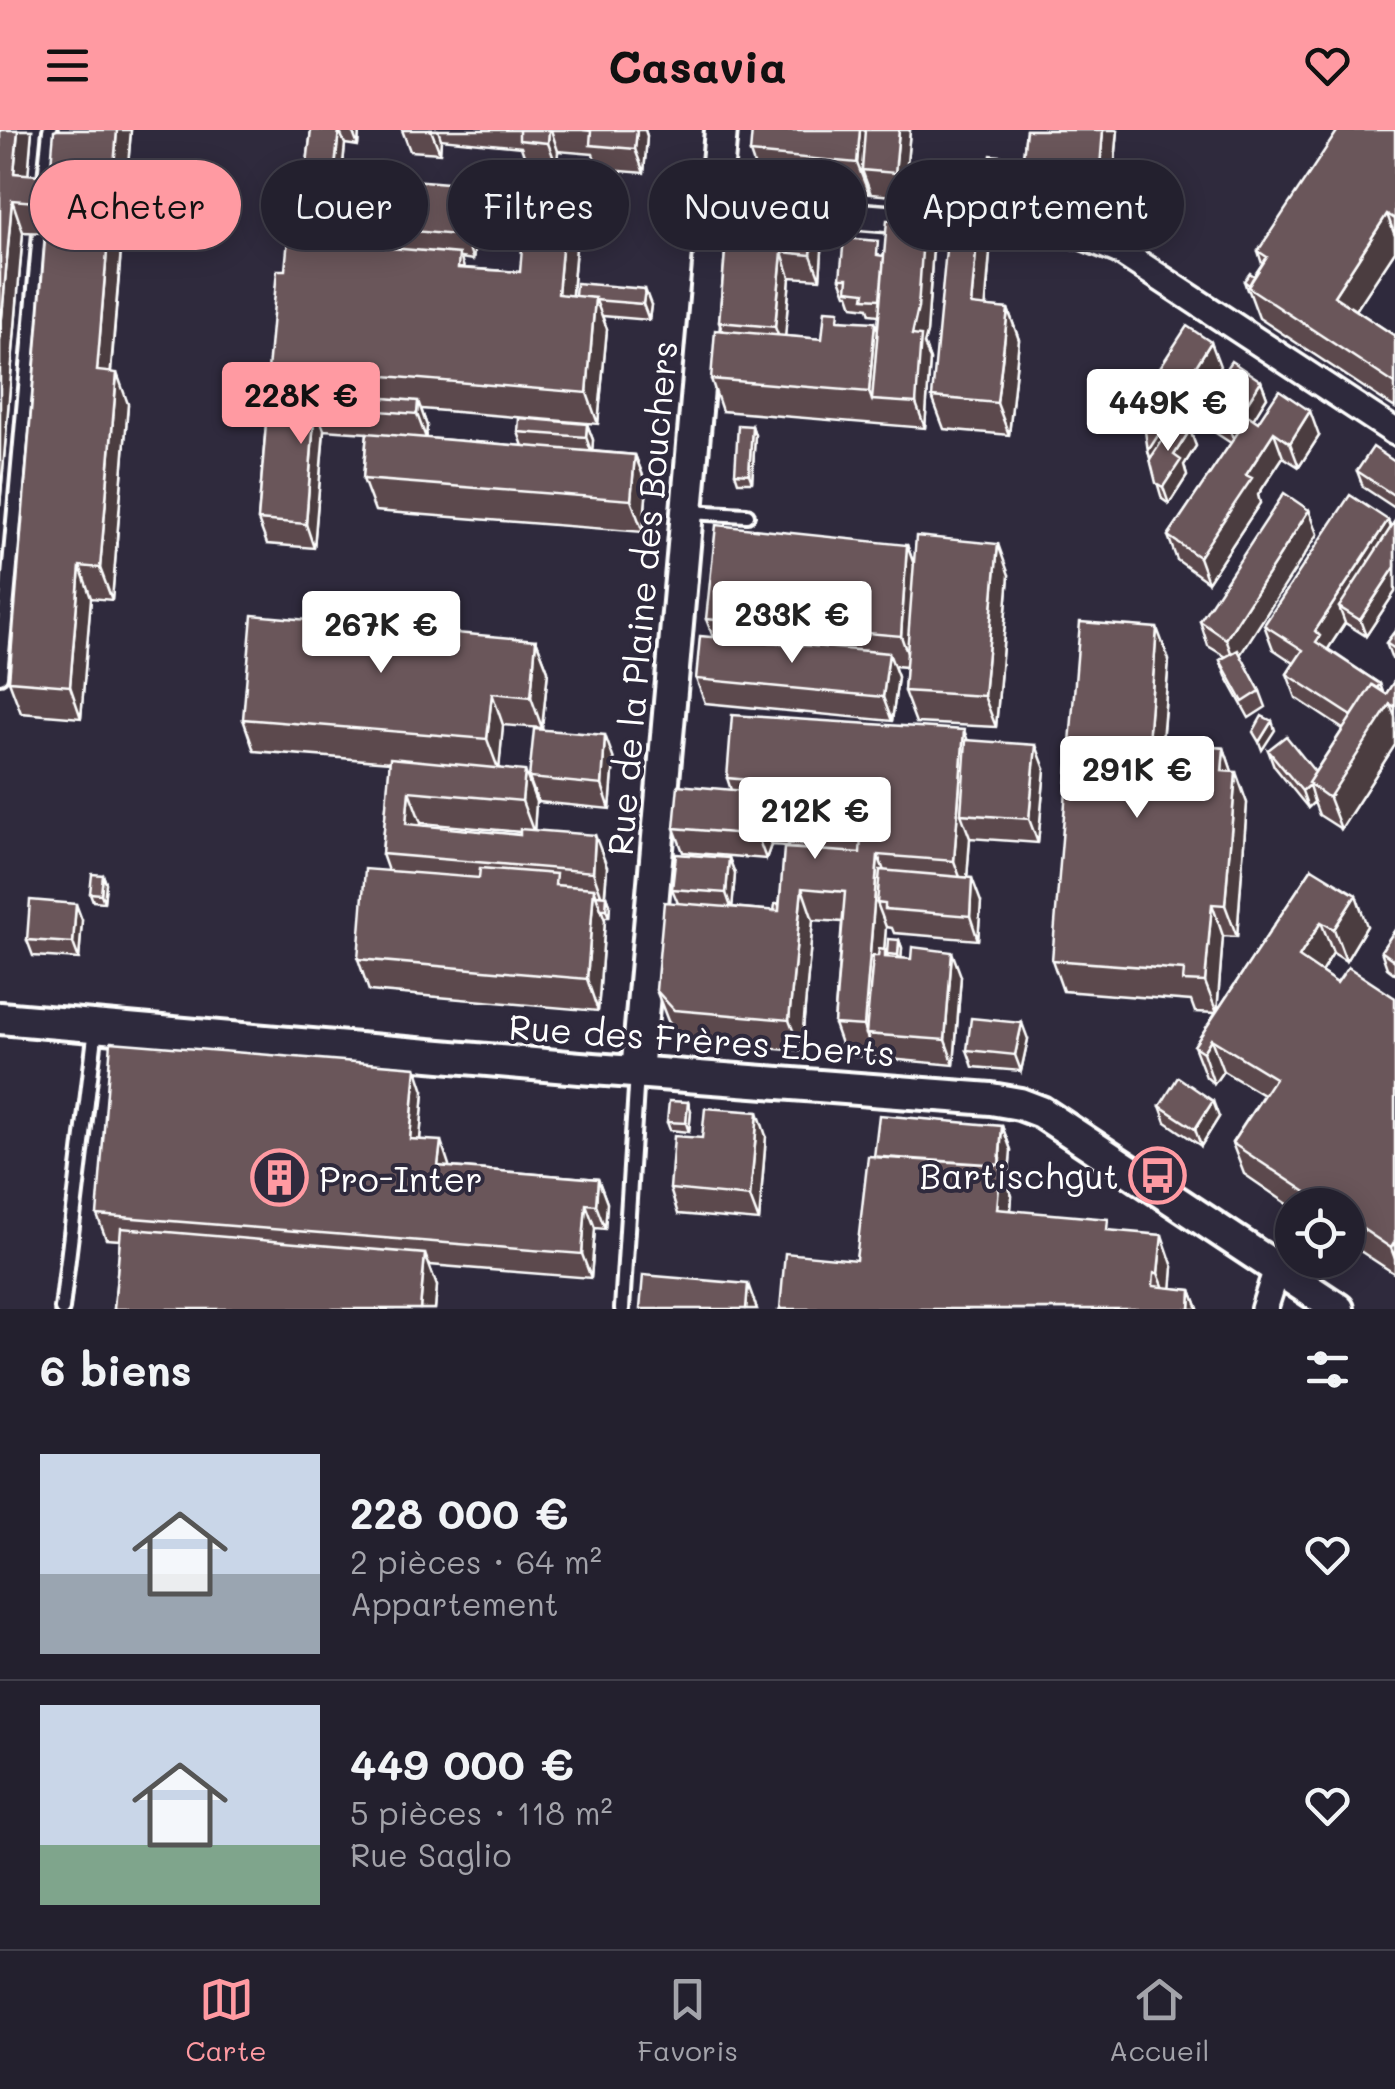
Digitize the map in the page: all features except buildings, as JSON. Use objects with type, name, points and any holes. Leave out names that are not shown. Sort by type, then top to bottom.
[{"type":"street","name":"Rue de la Plaine des Bouchers","points":[[719,160],[721,130]]},
{"type":"street","points":[[866,223],[952,233],[1080,235],[1118,250],[1395,432]]},
{"type":"street","name":"Rue de la Plaine des Bouchers","points":[[638,1073],[711,250]]},
{"type":"street","name":"Rue des Frères Eberts","points":[[0,1018],[1020,1104],[1041,1112],[1275,1268]]},
{"type":"street","points":[[1264,1309],[1275,1275]]},
{"type":"street","name":"Rue des Frères Eberts","points":[[1289,1278],[1325,1306]]},
{"type":"lane","points":[[47,160],[50,130]]},
{"type":"lane","points":[[0,676],[38,250]]},
{"type":"lane","points":[[685,512],[748,515]]},
{"type":"lane","points":[[62,1309],[97,1026]]},
{"type":"lane","points":[[622,1309],[638,1073]]},
{"type":"place","name":"Bartischgut","points":[[1158,1175]]},
{"type":"place","name":"Pro-Inter","points":[[280,1178]]}]
